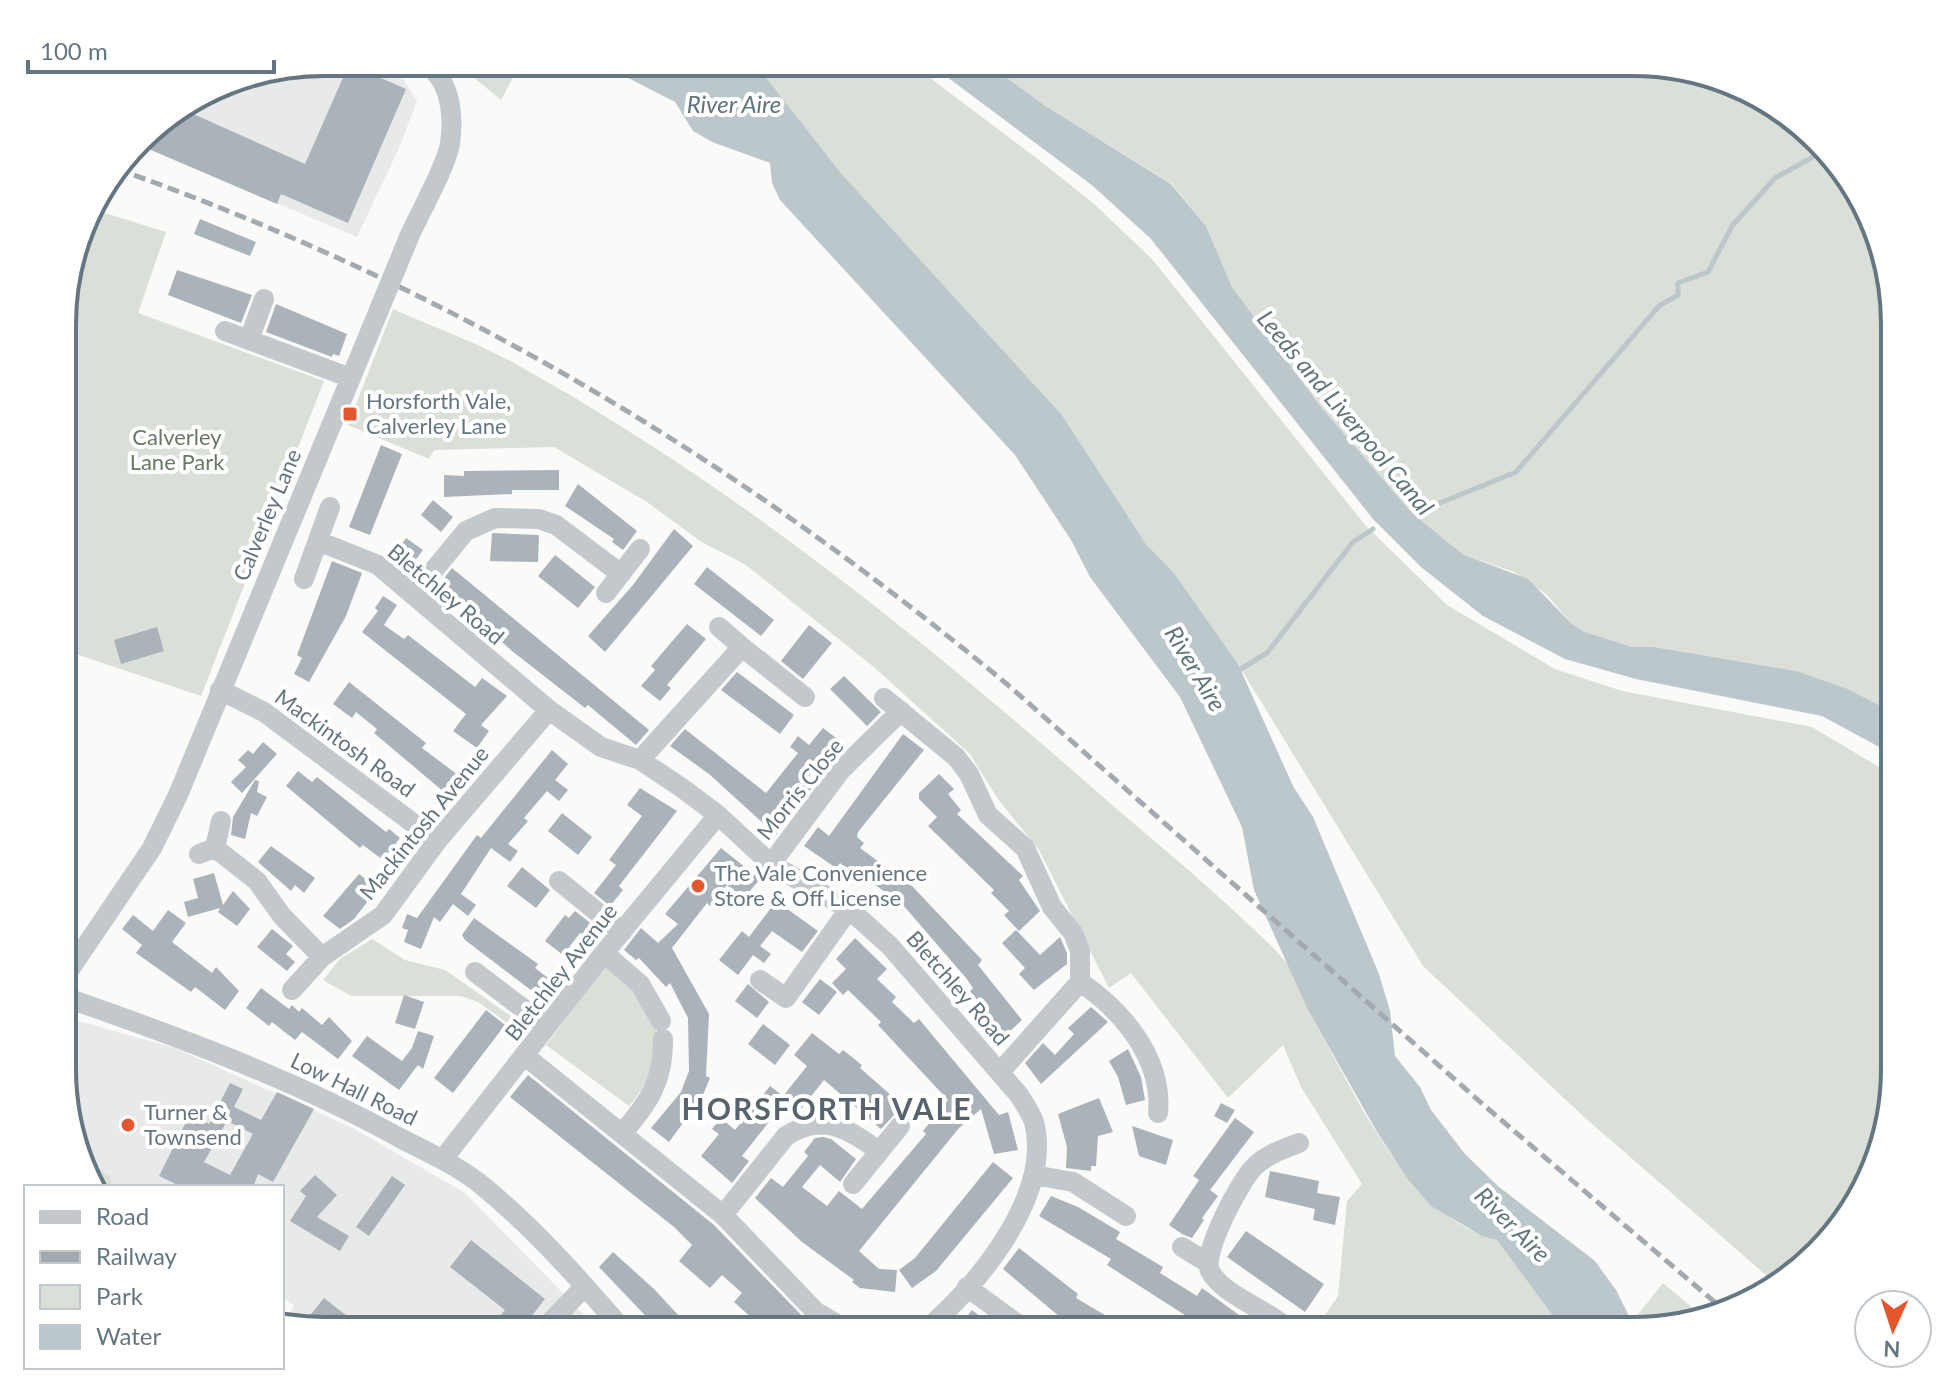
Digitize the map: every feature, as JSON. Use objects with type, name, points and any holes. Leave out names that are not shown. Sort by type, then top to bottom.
[{"type":"street","name":"Calverley Lane","points":[[77,959],[152,848],[450,146],[449,92],[436,76]]},
{"type":"street","points":[[249,340],[264,299]]},
{"type":"street","points":[[225,331],[351,378]]},
{"type":"street","points":[[304,579],[330,507]]},
{"type":"street","points":[[414,594],[466,531],[495,518],[539,519],[556,525],[621,574]]},
{"type":"street","name":"Bletchley Road","points":[[318,541],[378,565],[549,710],[601,747],[640,760],[718,815],[771,864],[849,909],[890,946],[1000,1072],[1033,1121],[1034,1175],[1031,1194],[967,1287],[938,1316]]},
{"type":"street","points":[[606,593],[640,549]]},
{"type":"street","points":[[719,627],[805,697]]},
{"type":"street","points":[[640,760],[742,647]]},
{"type":"street","name":"Mackintosh Road","points":[[220,690],[264,712],[437,841]]},
{"type":"street","points":[[884,698],[956,757],[969,774],[988,815],[1025,848],[1052,907],[1073,933],[1082,969],[1080,982],[1000,1072]]},
{"type":"street","name":"Mackintosh Avenue","points":[[292,990],[322,957],[383,915],[437,841],[549,710]]},
{"type":"street","name":"Morris Close","points":[[771,864],[841,770],[901,711]]},
{"type":"street","name":"Bletchley Avenue","points":[[443,1159],[604,953],[718,815]]},
{"type":"street","points":[[221,821],[207,851],[257,881],[282,916],[322,957]]},
{"type":"street","points":[[559,881],[622,932]]},
{"type":"street","points":[[760,980],[786,998],[849,909]]},
{"type":"street","points":[[604,953],[640,984],[662,1030],[662,1067],[653,1095],[623,1132]]},
{"type":"street","points":[[475,972],[546,1026]]},
{"type":"street","points":[[1080,982],[1099,995],[1145,1048],[1160,1095],[1158,1113]]},
{"type":"street","name":"Low Hall Road","points":[[77,1001],[191,1041],[360,1114],[443,1159],[484,1187],[585,1286],[611,1316]]},
{"type":"street","points":[[525,1056],[723,1215],[824,1316]]},
{"type":"street","points":[[723,1215],[786,1136],[796,1129],[833,1124],[845,1127],[879,1151]]},
{"type":"street","points":[[853,1184],[900,1126]]},
{"type":"street","points":[[1208,1263],[1210,1247],[1252,1168],[1268,1155],[1299,1143]]},
{"type":"street","points":[[1034,1175],[1073,1182],[1126,1216]]},
{"type":"street","points":[[1182,1247],[1208,1263],[1219,1282],[1269,1317]]},
{"type":"street","points":[[556,1316],[585,1286]]},
{"type":"street","points":[[967,1287],[1007,1317]]},
{"type":"shaded area","points":[[324,76],[393,76],[404,80],[417,101],[399,148],[357,237],[150,149],[173,127],[200,109],[260,84]]},
{"type":"shaded area","points":[[77,1021],[175,1048],[355,1129],[465,1193],[586,1316],[291,1314],[294,1305],[284,1298],[284,1185],[112,1185],[111,1177],[97,1167],[84,1133],[77,1085]]},
{"type":"green space","points":[[472,76],[514,76],[501,100]]},
{"type":"green space","points":[[765,76],[928,76],[1093,203],[1152,259],[1366,526],[1447,605],[1555,669],[1622,691],[1812,727],[1880,768],[1880,1085],[1876,1117],[1868,1149],[1848,1193],[1830,1220],[1784,1266],[1768,1277],[1583,1116],[1423,966],[1238,664],[1174,573],[1146,544],[1062,415],[840,172]]},
{"type":"green space","points":[[1005,77],[1649,77],[1713,89],[1757,109],[1784,127],[1830,173],[1848,200],[1868,244],[1879,292],[1880,706],[1848,689],[1797,671],[1654,647],[1632,647],[1585,632],[1573,625],[1546,594],[1514,572],[1462,554],[1447,545],[1412,513],[1321,407],[1232,287],[1206,226],[1172,184],[1044,105]]},
{"type":"green space","name":"Calverley Lane Park","points":[[103,212],[166,232],[138,313],[324,381],[201,696],[76,654],[76,324],[84,260]]},
{"type":"green space","points":[[393,309],[506,359],[597,411],[671,458],[815,560],[1021,726],[1189,870],[1266,941],[1294,973],[1310,1014],[1365,1113],[1409,1178],[1435,1205],[1464,1227],[1497,1240],[1554,1317],[1324,1317],[1338,1296],[1347,1201],[1362,1184],[1301,1087],[1283,1045],[1228,1098],[1131,973],[1109,988],[1039,850],[998,799],[970,754],[875,668],[746,565],[700,541],[647,502],[554,447],[434,450],[429,459],[348,425]]},
{"type":"green space","points":[[372,939],[405,960],[445,970],[525,1026],[521,1033],[478,1002],[461,996],[351,996],[323,980],[340,959]]},
{"type":"green space","points":[[607,963],[626,981],[653,1021],[656,1032],[653,1066],[629,1106],[546,1045]]},
{"type":"green space","points":[[97,1167],[111,1177],[112,1185],[105,1185]]},
{"type":"green space","points":[[1663,1283],[1694,1309],[1665,1315],[1636,1317]]},
{"type":"water","name":"River Aire","points":[[625,76],[765,76],[840,172],[1062,415],[1146,544],[1174,573],[1238,664],[1293,786],[1313,817],[1379,974],[1390,1011],[1395,1056],[1465,1154],[1499,1187],[1595,1261],[1616,1290],[1629,1317],[1554,1317],[1497,1240],[1482,1236],[1431,1206],[1407,1178],[1377,1132],[1308,1010],[1254,890],[1242,827],[1180,697],[1090,577],[1071,540],[1015,455],[780,200],[772,183],[770,163],[712,142],[693,131],[675,102]]},
{"type":"water","points":[[946,76],[1005,77],[1044,105],[1171,184],[1206,226],[1232,287],[1321,407],[1412,513],[1462,554],[1528,579],[1573,625],[1585,632],[1632,647],[1654,647],[1797,671],[1848,689],[1880,706],[1880,747],[1822,716],[1636,679],[1565,659],[1483,616],[1421,567],[1373,519],[1151,239],[1093,186]]},
{"type":"building","points":[[344,76],[376,76],[406,89],[348,223],[281,194],[277,204],[150,149],[173,127],[193,114],[305,164]]},
{"type":"building","points":[[200,219],[256,242],[250,256],[194,234]]},
{"type":"building","points":[[177,270],[252,295],[241,323],[168,295]]},
{"type":"building","points":[[276,304],[347,334],[339,356],[333,354],[332,357],[266,332]]},
{"type":"building","points":[[381,445],[402,454],[370,535],[349,527]]},
{"type":"building","points":[[559,470],[559,490],[512,490],[512,494],[444,497],[444,475],[464,476],[464,471]]},
{"type":"building","points":[[578,484],[637,531],[623,550],[612,542],[614,539],[565,506]]},
{"type":"building","points":[[433,500],[453,517],[441,532],[421,515]]},
{"type":"building","points":[[674,529],[693,546],[605,652],[588,636],[633,585]]},
{"type":"building","points":[[492,533],[539,535],[538,562],[490,561]]},
{"type":"building","points":[[406,538],[423,550],[408,570],[392,558]]},
{"type":"building","points":[[555,555],[595,587],[578,608],[538,576]]},
{"type":"building","points":[[332,561],[362,573],[346,616],[309,682],[294,674],[302,658],[297,655]]},
{"type":"building","points":[[707,567],[774,620],[761,636],[694,584]]},
{"type":"building","points":[[452,568],[649,730],[636,745],[588,705],[585,708],[512,651],[501,641],[503,639],[438,586]]},
{"type":"building","points":[[383,596],[397,605],[384,625],[404,639],[408,635],[475,687],[482,678],[507,696],[481,725],[489,731],[477,748],[453,731],[466,714],[362,632],[378,611],[375,608]]},
{"type":"building","points":[[687,624],[706,639],[667,685],[671,688],[660,701],[641,686],[655,670],[651,666]]},
{"type":"building","points":[[809,625],[832,643],[803,679],[781,661]]},
{"type":"building","points":[[157,627],[164,651],[121,664],[114,640]]},
{"type":"building","points":[[737,672],[794,715],[780,734],[721,690]]},
{"type":"building","points":[[844,676],[881,712],[867,726],[830,689]]},
{"type":"building","points":[[349,682],[426,743],[422,748],[458,775],[444,792],[374,733],[377,729],[356,712],[352,718],[333,704]]},
{"type":"building","points":[[823,728],[840,741],[807,778],[815,784],[806,795],[799,789],[781,810],[790,817],[776,835],[709,774],[670,746],[685,729],[766,793],[798,753],[790,747],[798,736],[809,745]]},
{"type":"building","points":[[903,734],[924,750],[858,832],[857,837],[864,843],[860,848],[913,887],[982,960],[978,965],[1022,1020],[1005,1036],[970,991],[973,988],[966,978],[903,905],[867,879],[865,882],[840,863],[836,868],[804,846],[818,827],[829,836]]},
{"type":"building","points":[[263,742],[277,754],[242,793],[231,782],[246,767],[238,760],[248,750],[253,754]]},
{"type":"building","points":[[552,750],[568,764],[555,780],[568,790],[559,801],[547,791],[524,818],[528,821],[508,844],[518,851],[510,862],[491,848],[461,894],[476,905],[468,916],[453,904],[440,922],[434,917],[421,949],[404,942],[408,930],[402,928],[407,914],[417,918],[477,835],[481,838]]},
{"type":"building","points":[[298,771],[312,782],[317,777],[386,832],[389,829],[400,838],[383,860],[363,845],[360,848],[286,786]]},
{"type":"building","points":[[939,774],[954,789],[948,794],[961,810],[957,814],[1023,876],[1019,880],[1040,911],[1019,931],[1004,915],[1009,911],[991,893],[994,890],[928,826],[937,817],[919,799],[919,793]]},
{"type":"building","points":[[255,780],[259,781],[257,792],[267,797],[257,816],[251,813],[245,839],[231,835],[233,817]]},
{"type":"building","points":[[640,788],[677,811],[619,886],[623,890],[610,906],[594,893],[616,865],[609,860],[642,816],[627,805]]},
{"type":"building","points":[[562,813],[592,837],[578,855],[548,831]]},
{"type":"building","points":[[271,846],[315,878],[304,893],[295,885],[291,891],[258,862]]},
{"type":"building","points":[[721,848],[760,879],[744,898],[727,885],[710,906],[707,903],[672,948],[709,1014],[706,1076],[710,1078],[702,1097],[669,1142],[651,1128],[681,1092],[689,1071],[688,1018],[670,983],[666,987],[639,958],[636,960],[624,950],[641,928],[658,943],[678,924],[665,914]]},
{"type":"building","points":[[522,867],[550,890],[536,908],[507,886]]},
{"type":"building","points":[[214,873],[223,905],[233,891],[250,909],[237,926],[218,912],[220,908],[188,917],[184,902],[198,898],[193,879]]},
{"type":"building","points":[[359,874],[378,888],[354,919],[340,929],[323,916]]},
{"type":"building","points":[[776,901],[818,931],[802,952],[772,931],[760,946],[771,954],[764,963],[753,955],[738,975],[719,960],[742,931],[749,937]]},
{"type":"building","points":[[168,910],[186,923],[172,942],[212,973],[216,967],[239,991],[225,1010],[195,987],[191,992],[136,953],[142,945],[122,929],[133,915],[153,931]]},
{"type":"building","points":[[575,911],[594,926],[585,937],[580,933],[563,955],[545,941],[565,915],[569,918]]},
{"type":"building","points":[[474,918],[538,964],[535,968],[556,984],[544,1000],[465,940],[462,935]]},
{"type":"building","points":[[272,929],[293,946],[286,954],[295,962],[287,971],[257,947]]},
{"type":"building","points":[[1016,930],[1040,955],[1060,937],[1067,953],[1067,964],[1034,990],[1019,974],[1025,968],[1002,943]]},
{"type":"building","points":[[855,938],[887,969],[877,979],[896,997],[892,1002],[914,1023],[919,1019],[999,1115],[1008,1112],[1018,1150],[994,1154],[981,1109],[959,1128],[859,1251],[879,1269],[897,1270],[895,1292],[860,1288],[852,1282],[854,1280],[802,1242],[755,1198],[771,1178],[783,1187],[808,1156],[804,1152],[815,1138],[823,1137],[831,1139],[856,1159],[840,1182],[820,1165],[802,1187],[827,1206],[839,1191],[862,1209],[926,1134],[923,1131],[948,1100],[878,1025],[881,1022],[848,990],[843,995],[832,983],[846,969],[836,959]]},
{"type":"building","points":[[820,979],[837,992],[819,1015],[802,1002]]},
{"type":"building","points":[[748,984],[769,1002],[757,1018],[735,1001]]},
{"type":"building","points":[[261,988],[289,1009],[292,1005],[299,1012],[302,1008],[322,1025],[329,1017],[352,1041],[338,1059],[302,1032],[295,1040],[272,1022],[269,1026],[246,1008]]},
{"type":"building","points":[[404,995],[424,1002],[415,1029],[395,1023]]},
{"type":"building","points":[[1091,1007],[1108,1022],[1041,1084],[1025,1063],[1043,1043],[1055,1055],[1074,1034],[1068,1028]]},
{"type":"building","points":[[486,1010],[505,1025],[453,1093],[434,1078]]},
{"type":"building","points":[[763,1024],[790,1045],[775,1065],[748,1044]]},
{"type":"building","points":[[418,1031],[434,1036],[423,1069],[418,1065],[399,1090],[352,1056],[367,1036],[402,1061],[412,1048]]},
{"type":"building","points":[[812,1033],[839,1054],[843,1050],[862,1065],[860,1068],[908,1110],[904,1114],[895,1114],[881,1129],[824,1080],[801,1109],[784,1095],[807,1066],[794,1055]]},
{"type":"building","points":[[1128,1049],[1141,1077],[1145,1100],[1126,1105],[1118,1077],[1109,1061]]},
{"type":"building","points":[[528,1075],[714,1225],[803,1316],[750,1316],[734,1302],[742,1293],[722,1275],[710,1288],[679,1261],[692,1245],[674,1227],[510,1097]]},
{"type":"building","points":[[230,1083],[243,1089],[234,1107],[261,1120],[277,1092],[314,1109],[273,1182],[258,1174],[254,1185],[178,1185],[159,1176],[190,1114],[209,1124]],"holes":[[[227,1121],[253,1134],[230,1175],[204,1162]]]},
{"type":"building","points":[[770,1086],[787,1099],[742,1156],[749,1161],[732,1183],[701,1156],[719,1134],[712,1129],[721,1118],[735,1130]]},
{"type":"building","points":[[1099,1098],[1113,1132],[1098,1136],[1096,1166],[1091,1166],[1091,1171],[1066,1168],[1067,1147],[1058,1114]]},
{"type":"building","points":[[1221,1103],[1235,1110],[1227,1123],[1214,1116]]},
{"type":"building","points":[[1235,1118],[1254,1132],[1210,1190],[1218,1196],[1192,1238],[1182,1234],[1169,1225],[1199,1180],[1193,1176]]},
{"type":"building","points":[[1132,1126],[1173,1140],[1166,1165],[1139,1156]]},
{"type":"building","points":[[993,1162],[1013,1178],[936,1271],[912,1288],[899,1270],[915,1258]]},
{"type":"building","points":[[1270,1171],[1319,1181],[1317,1193],[1340,1197],[1335,1225],[1313,1220],[1315,1209],[1265,1197]]},
{"type":"building","points":[[315,1175],[337,1195],[317,1217],[349,1236],[340,1251],[290,1221],[306,1196],[300,1191]]},
{"type":"building","points":[[392,1176],[405,1185],[369,1236],[356,1227]]},
{"type":"building","points":[[1051,1196],[1078,1207],[1120,1232],[1116,1239],[1163,1267],[1160,1273],[1197,1296],[1202,1288],[1241,1317],[1188,1317],[1107,1265],[1111,1259],[1039,1216]]},
{"type":"building","points":[[1246,1231],[1324,1284],[1305,1312],[1227,1257]]},
{"type":"building","points":[[471,1240],[545,1299],[532,1316],[500,1316],[505,1310],[450,1267]]},
{"type":"building","points":[[1019,1248],[1078,1294],[1076,1298],[1108,1317],[1059,1317],[1003,1269]]},
{"type":"building","points":[[613,1252],[679,1316],[646,1316],[599,1267]]},
{"type":"building","points":[[324,1298],[347,1316],[309,1316]]},
{"type":"building","points":[[972,1310],[980,1317],[967,1316]]},
{"type":"waterway","name":"Leeds and Liverpool Canal","points":[[1417,502],[1435,505],[1516,472],[1659,306],[1678,295],[1678,283],[1708,272],[1732,226],[1775,178],[1815,156]]},
{"type":"waterway","points":[[1236,672],[1267,653],[1353,542],[1373,529]]},
{"type":"railway","points":[[127,173],[241,216],[359,268],[474,325],[586,386],[694,453],[800,525],[1008,685],[1486,1107],[1716,1303]]},
{"type":"place","name":"Horsforth Vale, Calverley Lane","points":[[350,414]]},
{"type":"place","name":"The Vale Convenience Store & Off License","points":[[698,886]]},
{"type":"place","name":"Turner & Townsend","points":[[128,1125]]},
{"type":"district","name":"HORSFORTH VALE","points":[[827,1110]]}]
